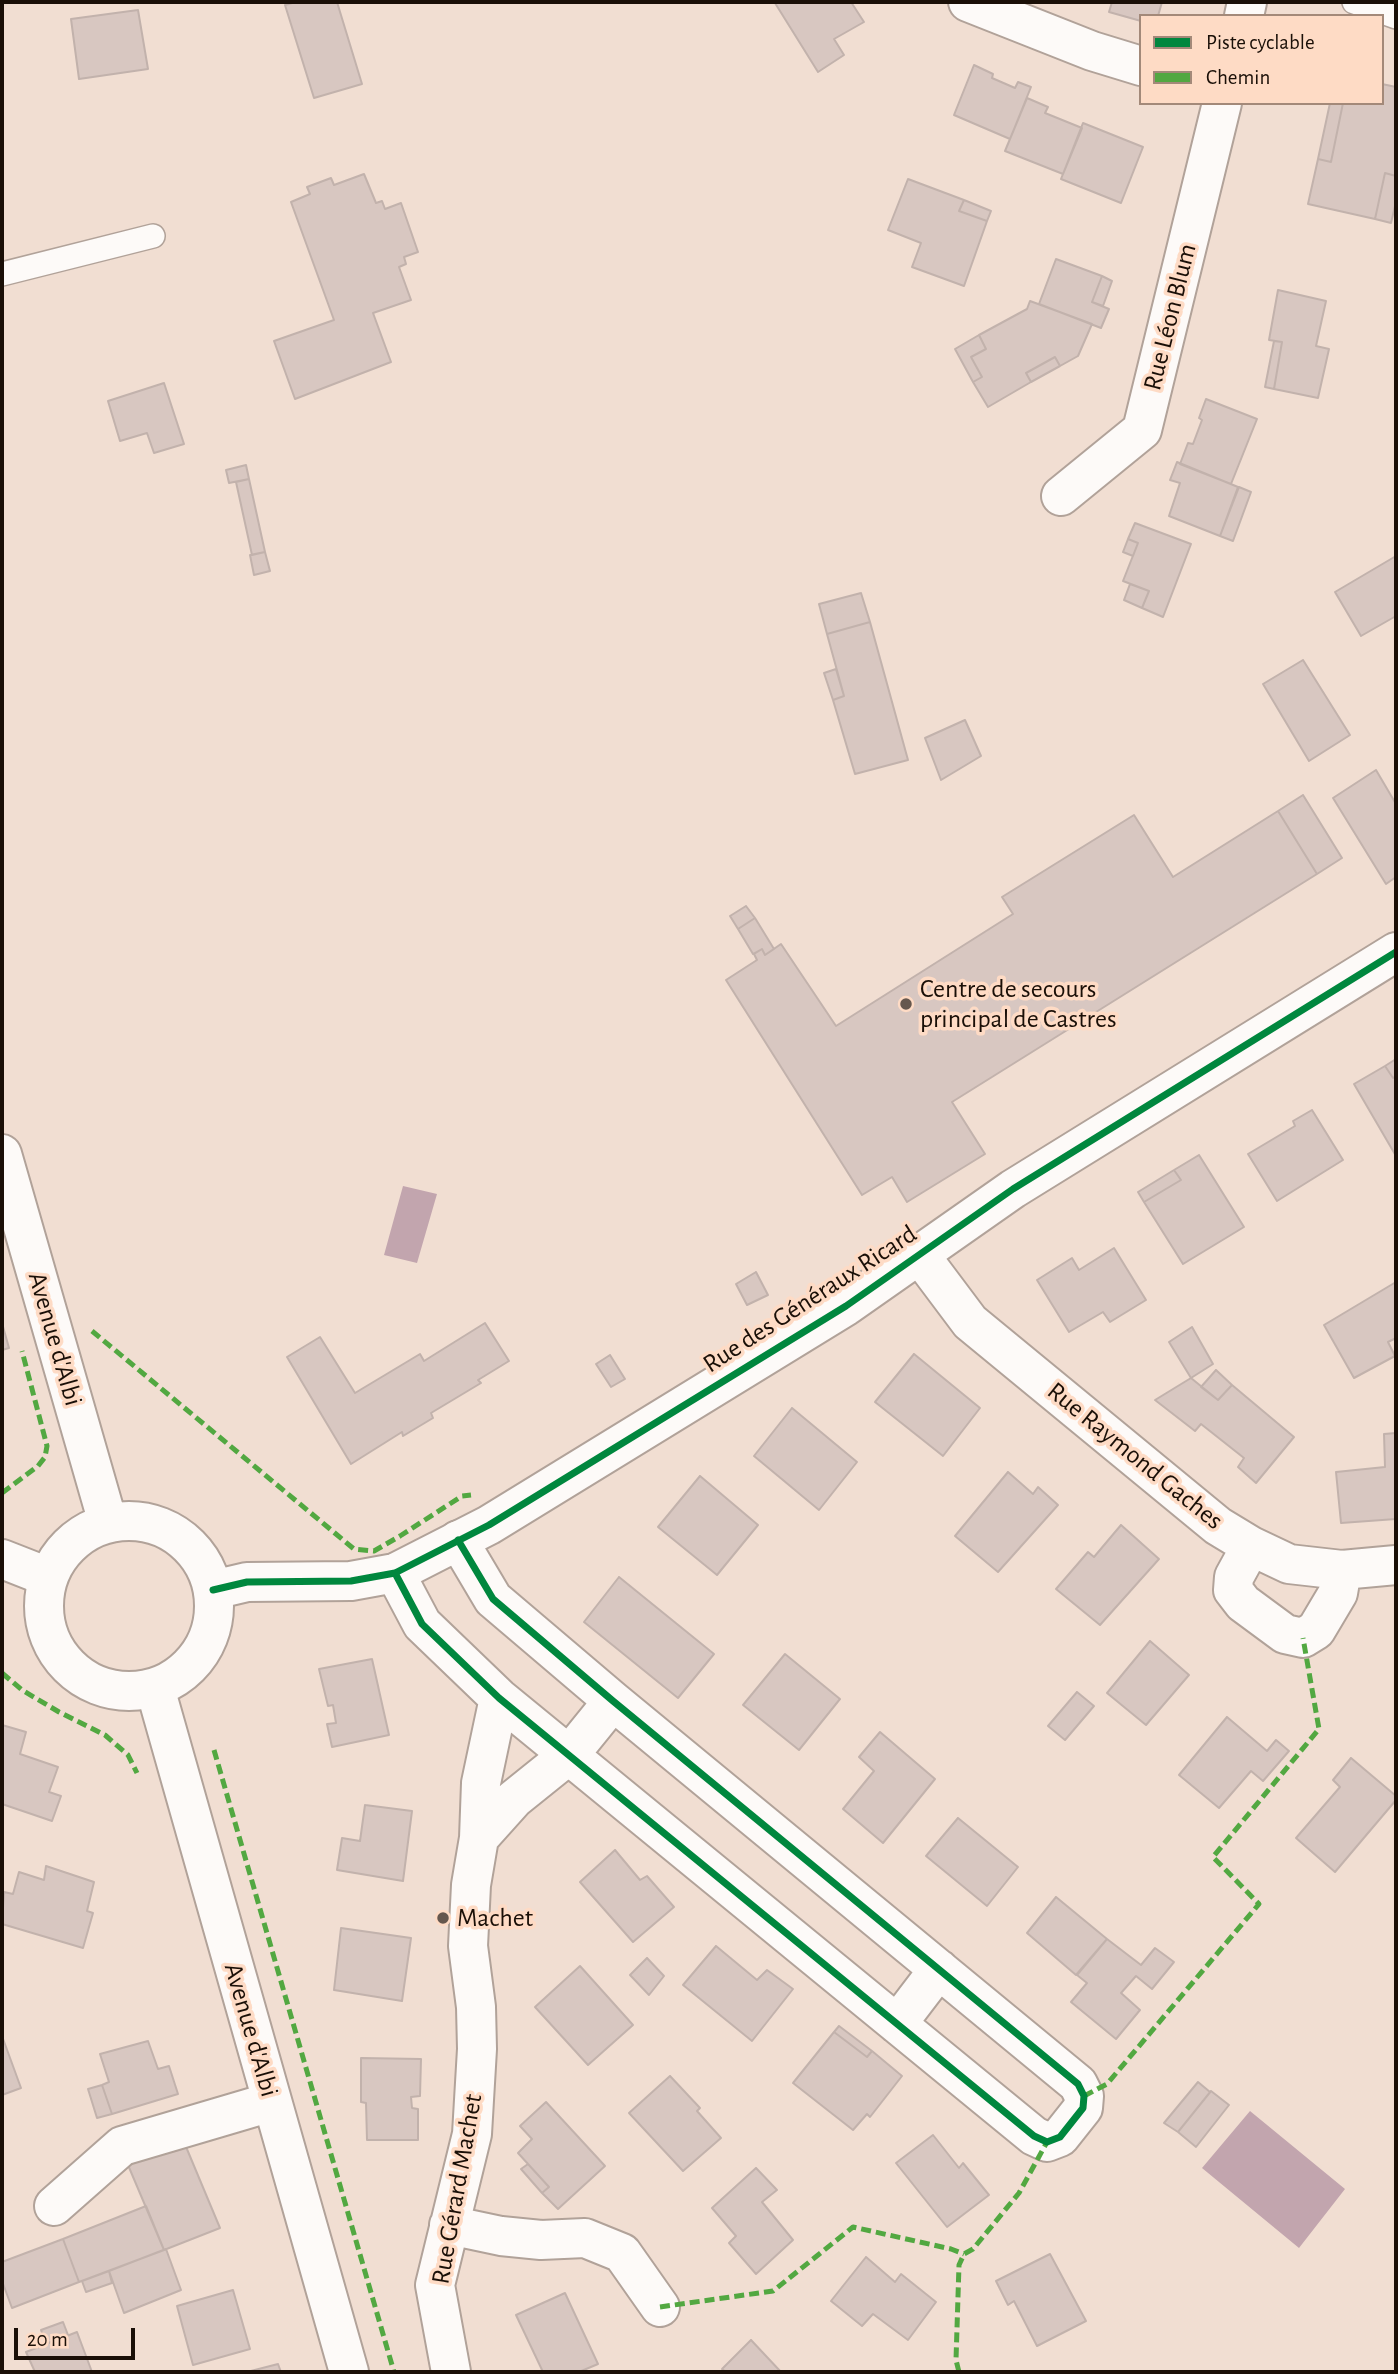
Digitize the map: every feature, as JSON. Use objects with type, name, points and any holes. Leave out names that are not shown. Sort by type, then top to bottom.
[{"type":"street","points":[[968,2],[1092,51],[1139,65]]},
{"type":"street","name":"Rue Léon Blum","points":[[1061,496],[1142,430],[1222,105]]},
{"type":"street","name":"Rue des Généraux Ricard","points":[[214,1590],[247,1582],[351,1581],[395,1573],[489,1525],[846,1306],[1013,1189],[1396,951]]},
{"type":"street","name":"Avenue d'Albi","points":[[2,1154],[108,1523]]},
{"type":"street","name":"Rue Raymond Gaches","points":[[919,1254],[970,1322],[1218,1526],[1289,1564],[1342,1570],[1396,1565]]},
{"type":"street","points":[[139,1521],[164,1528],[185,1542],[202,1561],[214,1590],[215,1610],[209,1636],[196,1658],[177,1676],[155,1688],[127,1691],[101,1686],[78,1674],[59,1655],[47,1631],[44,1604],[48,1577],[58,1558],[73,1541],[108,1523],[139,1521]]},
{"type":"street","points":[[395,1573],[422,1624],[499,1698],[1034,2136],[1047,2142],[1060,2137],[1083,2108],[1084,2096],[1078,2084],[493,1600],[458,1540]]},
{"type":"street","points":[[1251,1546],[1234,1577],[1233,1590],[1243,1603],[1284,1634],[1303,1638],[1316,1630],[1338,1593],[1342,1570]]},
{"type":"street","points":[[2,1559],[48,1577]]},
{"type":"street","name":"Avenue d'Albi","points":[[155,1688],[349,2372]]},
{"type":"street","name":"Rue Gérard Machet","points":[[451,2372],[435,2285],[472,2134],[476,2091],[476,2007],[468,1945],[471,1885],[479,1838],[481,1783],[499,1698]]},
{"type":"street","points":[[479,1838],[514,1799],[570,1754],[613,1702]]},
{"type":"street","points":[[897,2024],[939,1969]]},
{"type":"street","points":[[54,2206],[122,2146],[271,2102]]},
{"type":"street","points":[[449,2225],[514,2238],[584,2238],[622,2253],[660,2307]]},
{"type":"lane","points":[[1354,2],[1396,18]]},
{"type":"lane","points":[[2,274],[153,236]]},
{"type":"shaded area","points":[[403,1186],[437,1194],[417,1263],[384,1255]]},
{"type":"shaded area","points":[[1250,2111],[1345,2189],[1299,2248],[1202,2168]]},
{"type":"building","points":[[296,2],[337,2],[362,84],[314,98],[285,5]]},
{"type":"building","points":[[851,2],[864,22],[834,39],[844,55],[818,72],[775,3]]},
{"type":"building","points":[[1112,2],[1162,2],[1159,14],[1139,14],[1139,20],[1109,12]]},
{"type":"building","points":[[138,10],[148,69],[79,79],[71,19]]},
{"type":"building","points":[[974,65],[993,74],[992,78],[1015,88],[1018,82],[1031,87],[1010,139],[954,115]]},
{"type":"building","points":[[1384,84],[1396,87],[1396,176],[1385,173],[1375,219],[1308,204],[1318,159],[1331,162],[1343,105],[1384,105]]},
{"type":"building","points":[[1027,98],[1048,107],[1045,113],[1082,128],[1063,174],[1005,151]]},
{"type":"building","points":[[1330,105],[1343,105],[1331,162],[1318,159]]},
{"type":"building","points":[[1083,123],[1143,147],[1121,203],[1061,179]]},
{"type":"building","points":[[1385,173],[1396,176],[1396,202],[1391,223],[1375,219]]},
{"type":"building","points":[[364,174],[376,203],[382,201],[385,209],[401,203],[418,252],[404,257],[406,264],[399,267],[411,300],[373,313],[391,362],[295,399],[274,341],[334,320],[291,202],[310,194],[307,187],[331,178],[334,185]]},
{"type":"building","points":[[908,179],[964,200],[959,211],[987,221],[964,286],[912,267],[921,243],[888,230]]},
{"type":"building","points":[[964,200],[991,211],[987,221],[959,211]]},
{"type":"building","points":[[1056,259],[1102,276],[1092,302],[1109,309],[1101,328],[1039,304]]},
{"type":"building","points":[[1102,276],[1112,281],[1103,306],[1092,302]]},
{"type":"building","points":[[1278,290],[1326,301],[1316,346],[1329,349],[1318,398],[1274,389],[1282,342],[1269,340]]},
{"type":"building","points":[[1030,301],[1092,324],[1078,356],[1060,366],[1055,357],[1026,373],[1031,382],[988,407],[973,382],[982,377],[971,357],[986,349],[979,335],[1027,309]]},
{"type":"building","points":[[979,335],[986,349],[971,357],[982,377],[973,382],[955,349]]},
{"type":"building","points":[[1274,341],[1282,342],[1274,389],[1265,387]]},
{"type":"building","points":[[1055,357],[1060,366],[1031,382],[1026,373]]},
{"type":"building","points":[[164,383],[184,444],[154,453],[147,433],[120,441],[108,401]]},
{"type":"building","points":[[1206,399],[1257,419],[1231,484],[1180,464],[1188,443],[1193,444]]},
{"type":"building","points":[[1177,462],[1238,487],[1220,536],[1169,516],[1180,483],[1170,480]]},
{"type":"building","points":[[246,465],[249,479],[229,483],[226,470]]},
{"type":"building","points":[[249,479],[265,552],[252,555],[236,482]]},
{"type":"building","points":[[1239,487],[1251,492],[1233,541],[1220,536]]},
{"type":"building","points":[[1135,523],[1191,544],[1163,617],[1142,608],[1149,591],[1123,581],[1138,543],[1128,539]]},
{"type":"building","points":[[1128,539],[1138,543],[1133,556],[1123,552]]},
{"type":"building","points":[[265,552],[270,571],[254,575],[250,555]]},
{"type":"building","points":[[1396,556],[1396,616],[1361,636],[1335,592]]},
{"type":"building","points":[[1130,584],[1149,591],[1142,608],[1124,600]]},
{"type":"building","points":[[861,593],[870,622],[827,634],[819,604]]},
{"type":"building","points":[[870,622],[908,760],[855,774],[833,700],[844,696],[827,634]]},
{"type":"building","points":[[1303,660],[1350,735],[1309,761],[1263,684]]},
{"type":"building","points":[[836,669],[844,696],[833,700],[824,673]]},
{"type":"building","points":[[965,720],[981,756],[941,780],[925,738]]},
{"type":"building","points":[[1376,770],[1396,804],[1396,877],[1386,884],[1333,798]]},
{"type":"building","points":[[1303,795],[1342,858],[1317,874],[1278,811]]},
{"type":"building","points":[[1278,811],[1317,874],[952,1102],[985,1154],[907,1202],[892,1177],[862,1195],[726,980],[757,960],[754,954],[762,949],[765,955],[781,944],[836,1026],[1013,914],[1002,897],[1134,815],[1173,877]]},
{"type":"building","points":[[746,906],[755,918],[738,929],[730,916]]},
{"type":"building","points":[[755,918],[774,949],[765,955],[762,949],[753,954],[738,929]]},
{"type":"building","points":[[1396,1059],[1396,1076],[1393,1078],[1385,1066]]},
{"type":"building","points":[[1385,1066],[1393,1078],[1396,1076],[1396,1156],[1354,1084]]},
{"type":"building","points":[[1312,1110],[1343,1160],[1277,1201],[1248,1154],[1295,1126],[1293,1121]]},
{"type":"building","points":[[1199,1155],[1244,1227],[1183,1264],[1144,1202],[1181,1180],[1174,1170]]},
{"type":"building","points":[[1174,1170],[1181,1180],[1144,1202],[1138,1192]]},
{"type":"building","points":[[1114,1248],[1146,1300],[1110,1322],[1103,1312],[1069,1332],[1037,1280],[1072,1258],[1079,1270]]},
{"type":"building","points":[[756,1272],[768,1295],[747,1305],[736,1284]]},
{"type":"building","points":[[1396,1282],[1396,1338],[1388,1342],[1395,1356],[1354,1378],[1324,1325]]},
{"type":"building","points":[[2,1323],[9,1348],[2,1350]]},
{"type":"building","points":[[485,1323],[509,1361],[478,1380],[481,1383],[431,1413],[433,1418],[403,1436],[402,1432],[351,1464],[287,1357],[320,1337],[355,1393],[420,1354],[424,1361]]},
{"type":"building","points":[[1192,1327],[1213,1364],[1191,1378],[1169,1342]]},
{"type":"building","points":[[914,1354],[980,1408],[943,1456],[875,1402]]},
{"type":"building","points":[[610,1355],[625,1379],[611,1387],[596,1364]]},
{"type":"building","points":[[1216,1370],[1232,1385],[1218,1400],[1201,1387]]},
{"type":"building","points":[[1191,1378],[1218,1400],[1232,1385],[1294,1437],[1256,1483],[1238,1467],[1244,1458],[1201,1424],[1195,1431],[1155,1400]]},
{"type":"building","points":[[792,1408],[857,1462],[819,1510],[754,1456]]},
{"type":"building","points":[[1396,1433],[1396,1519],[1341,1523],[1336,1472],[1385,1467],[1384,1434]]},
{"type":"building","points":[[1008,1472],[1033,1494],[1038,1487],[1058,1505],[998,1572],[955,1536]]},
{"type":"building","points":[[700,1476],[758,1525],[717,1575],[658,1527]]},
{"type":"building","points":[[1121,1525],[1159,1559],[1100,1625],[1056,1589],[1088,1552],[1094,1557]]},
{"type":"building","points":[[619,1577],[714,1654],[678,1698],[584,1622]]},
{"type":"building","points":[[1150,1641],[1189,1675],[1146,1725],[1107,1693]]},
{"type":"building","points":[[785,1654],[840,1699],[799,1750],[743,1705]]},
{"type":"building","points":[[372,1659],[389,1735],[332,1747],[327,1724],[336,1723],[333,1705],[328,1706],[319,1669]]},
{"type":"building","points":[[1077,1692],[1094,1706],[1065,1740],[1048,1726]]},
{"type":"building","points":[[1227,1717],[1267,1751],[1276,1740],[1289,1751],[1263,1781],[1251,1771],[1219,1808],[1179,1775]]},
{"type":"building","points":[[2,1725],[26,1732],[20,1754],[58,1767],[49,1792],[61,1796],[52,1821],[2,1804]]},
{"type":"building","points":[[880,1732],[935,1779],[883,1843],[843,1809],[874,1771],[859,1757]]},
{"type":"building","points":[[1351,1758],[1396,1796],[1396,1800],[1335,1872],[1296,1838],[1340,1787],[1333,1780]]},
{"type":"building","points":[[365,1805],[412,1811],[403,1881],[337,1870],[342,1838],[360,1841]]},
{"type":"building","points":[[958,1818],[1018,1867],[987,1906],[926,1856]]},
{"type":"building","points":[[615,1850],[640,1880],[647,1876],[674,1907],[633,1942],[580,1882]]},
{"type":"building","points":[[46,1866],[94,1882],[87,1911],[93,1913],[83,1948],[2,1924],[4,1892],[13,1894],[19,1872],[44,1880]]},
{"type":"building","points":[[1056,1897],[1107,1939],[1076,1975],[1027,1933]]},
{"type":"building","points":[[341,1928],[411,1938],[402,2001],[334,1990]]},
{"type":"building","points":[[1107,1939],[1141,1965],[1155,1948],[1174,1962],[1152,1989],[1136,1976],[1121,1993],[1140,2010],[1116,2039],[1071,2002],[1087,1983],[1077,1975]]},
{"type":"building","points":[[716,1946],[757,1980],[767,1970],[793,1989],[752,2041],[683,1985]]},
{"type":"building","points":[[647,1958],[664,1976],[649,1995],[630,1975]]},
{"type":"building","points":[[580,1966],[633,2025],[588,2065],[535,2007]]},
{"type":"building","points":[[839,2026],[872,2051],[867,2057],[834,2032]]},
{"type":"building","points":[[834,2032],[867,2057],[872,2051],[902,2076],[870,2117],[867,2114],[853,2130],[793,2083]]},
{"type":"building","points":[[2,2036],[21,2088],[2,2095]]},
{"type":"building","points":[[148,2041],[158,2069],[169,2066],[178,2094],[112,2114],[102,2085],[109,2082],[100,2054]]},
{"type":"building","points":[[361,2058],[421,2059],[420,2096],[411,2097],[412,2108],[418,2109],[418,2140],[367,2140],[366,2103],[361,2102]]},
{"type":"building","points":[[670,2076],[700,2108],[697,2111],[721,2138],[683,2171],[629,2113]]},
{"type":"building","points":[[1198,2082],[1210,2092],[1178,2132],[1164,2123]]},
{"type":"building","points":[[102,2085],[112,2114],[97,2118],[88,2089]]},
{"type":"building","points":[[1211,2091],[1229,2105],[1196,2147],[1178,2132]]},
{"type":"building","points":[[546,2102],[605,2166],[558,2209],[542,2193],[549,2187],[518,2153],[532,2139],[520,2126]]},
{"type":"building","points":[[933,2135],[959,2168],[963,2163],[989,2195],[947,2227],[896,2163]]},
{"type":"building","points":[[184,2142],[220,2228],[164,2250],[128,2165]]},
{"type":"building","points":[[528,2164],[549,2187],[542,2193],[521,2169]]},
{"type":"building","points":[[756,2168],[777,2190],[762,2202],[793,2240],[756,2274],[729,2243],[736,2236],[712,2208]]},
{"type":"building","points":[[146,2206],[164,2250],[79,2282],[63,2239]]},
{"type":"building","points":[[63,2239],[79,2282],[12,2308],[2,2281],[2,2262]]},
{"type":"building","points":[[166,2249],[181,2290],[124,2313],[109,2271]]},
{"type":"building","points":[[1050,2254],[1086,2321],[1037,2346],[1014,2301],[1008,2305],[996,2281]]},
{"type":"building","points":[[866,2257],[895,2282],[901,2274],[936,2302],[908,2340],[873,2314],[862,2326],[831,2301]]},
{"type":"building","points":[[109,2271],[112,2283],[86,2292],[82,2281]]},
{"type":"building","points":[[233,2290],[250,2349],[193,2365],[177,2306]]},
{"type":"building","points":[[565,2293],[598,2364],[579,2372],[543,2372],[516,2315]]},
{"type":"building","points":[[63,2322],[68,2335],[46,2344],[41,2330]]},
{"type":"building","points":[[77,2332],[92,2372],[35,2372],[26,2352]]},
{"type":"building","points":[[751,2340],[781,2372],[726,2372],[722,2369]]},
{"type":"building","points":[[278,2364],[281,2372],[247,2372]]},
{"type":"marked path","points":[[92,1331],[354,1549],[374,1551],[462,1496],[471,1495]]},
{"type":"marked path","points":[[2,1493],[38,1466],[45,1457],[47,1446],[22,1351]]},
{"type":"marked path","points":[[1084,2096],[1107,2084],[1259,1904],[1213,1857],[1319,1729],[1303,1638]]},
{"type":"marked path","points":[[2,1673],[22,1690],[105,1735],[128,1755],[137,1773]]},
{"type":"marked path","points":[[214,1750],[394,2372]]},
{"type":"marked path","points":[[959,2372],[956,2360],[959,2265],[964,2254],[973,2249],[1019,2193],[1047,2142]]},
{"type":"marked path","points":[[660,2307],[773,2291],[853,2227],[964,2254]]},
{"type":"cycle path","points":[[213,1590],[247,1582],[351,1581],[395,1573],[489,1525],[846,1306],[1013,1189],[1396,952]]},
{"type":"cycle path","points":[[395,1573],[422,1624],[499,1698],[1034,2136],[1047,2142],[1060,2137],[1083,2108],[1084,2096],[1078,2084],[493,1599],[458,1540]]},
{"type":"place","name":"Centre de secours principal de Castres","points":[[906,1004]]},
{"type":"place","name":"Machet","points":[[443,1918]]}]
